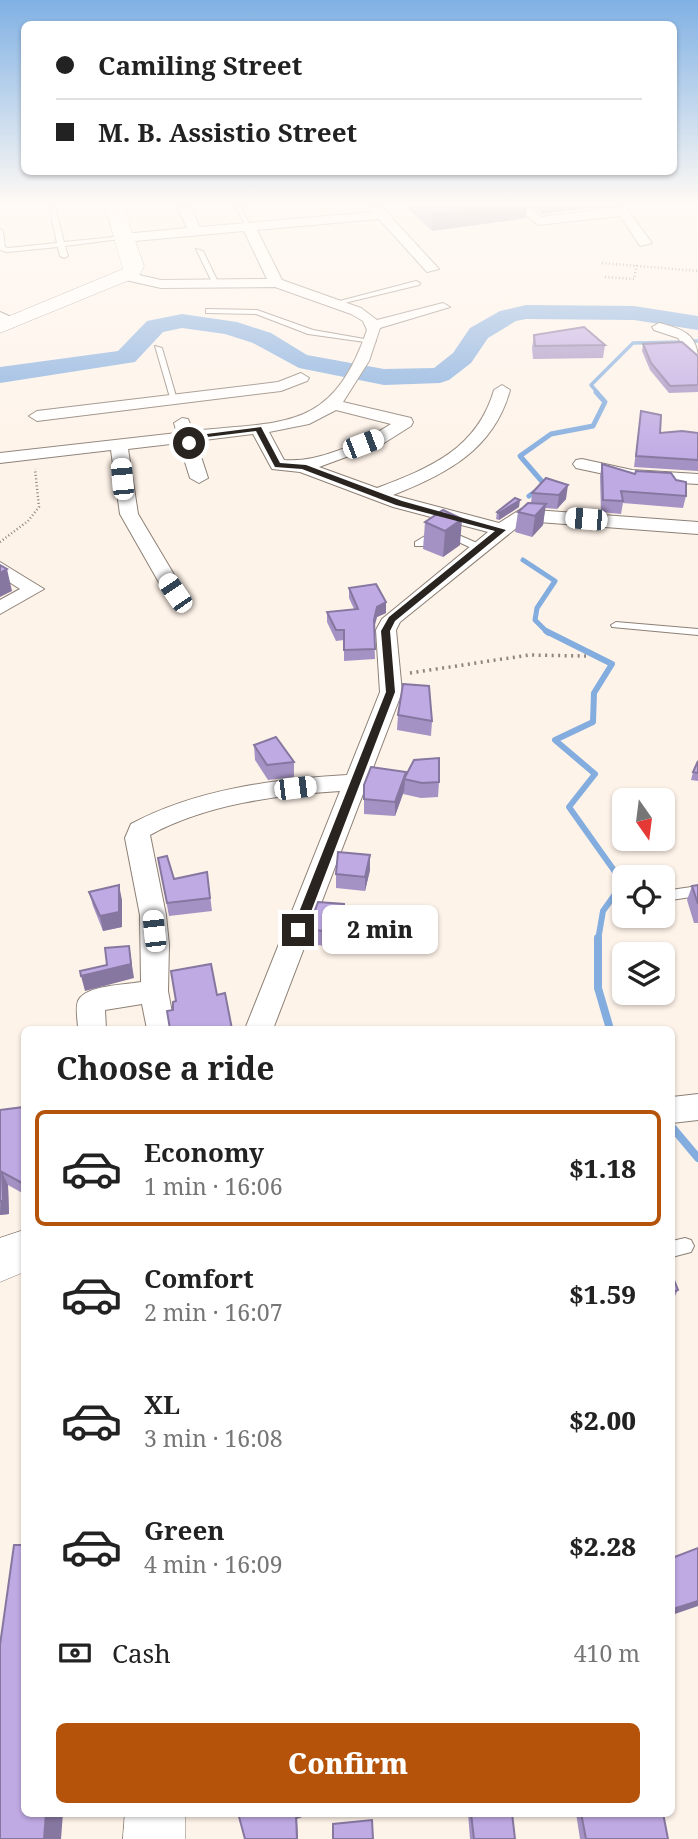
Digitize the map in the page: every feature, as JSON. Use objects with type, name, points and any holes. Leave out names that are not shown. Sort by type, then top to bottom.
[{"type":"main road","points":[[4,321],[83,292]]},
{"type":"main road","points":[[0,1260],[21,1252]]},
{"type":"main road","points":[[154,1839],[155,1817]]},
{"type":"street","points":[[304,292],[356,311],[370,340]]},
{"type":"street","points":[[0,458],[259,429],[311,419],[332,404],[370,340],[443,307]]},
{"type":"street","points":[[659,327],[683,335],[698,356]]},
{"type":"street","points":[[37,416],[281,386],[301,378]]},
{"type":"street","points":[[376,495],[426,476],[455,459],[481,435],[493,418],[502,390]]},
{"type":"street","points":[[175,401],[199,478]]},
{"type":"street","points":[[303,467],[378,439],[405,424],[332,404]]},
{"type":"street","points":[[259,429],[278,466],[303,467],[376,495],[502,530]]},
{"type":"street","points":[[119,445],[129,514],[175,593]]},
{"type":"street","points":[[582,464],[632,475],[698,479]]},
{"type":"street","points":[[260,1026],[391,692],[386,631],[392,619],[527,513],[698,528]]},
{"type":"street","points":[[0,568],[34,589],[0,608]]},
{"type":"street","points":[[160,1026],[154,991],[156,945],[137,838],[140,830],[177,812],[249,796],[356,782]]},
{"type":"street","points":[[92,1026],[91,1004],[96,1001],[154,991]]},
{"type":"street","points":[[675,1110],[698,1107]]},
{"type":"lane","points":[[336,303],[381,292]]},
{"type":"lane","points":[[209,311],[257,312],[311,332],[370,340]]},
{"type":"lane","points":[[158,348],[175,401]]},
{"type":"lane","points":[[419,544],[440,530],[481,548]]},
{"type":"lane","points":[[616,625],[698,632]]},
{"type":"lane","points":[[675,894],[698,891]]},
{"type":"path","points":[[0,542],[28,521],[39,507],[32,454]]},
{"type":"path","points":[[389,674],[430,672],[529,656],[586,656]]},
{"type":"building","points":[[584,327],[605,345],[535,346],[534,335]]},
{"type":"building","points":[[682,342],[698,356],[698,385],[670,386],[651,363],[643,344]]},
{"type":"building","points":[[641,411],[661,415],[660,433],[698,433],[698,460],[636,456]]},
{"type":"building","points":[[602,464],[635,474],[636,471],[671,473],[676,480],[686,482],[686,496],[621,491],[623,501],[603,500]]},
{"type":"building","points":[[546,478],[568,485],[559,495],[532,493]]},
{"type":"building","points":[[515,498],[520,500],[497,512]]},
{"type":"building","points":[[528,503],[546,504],[535,516],[518,512]]},
{"type":"building","points":[[443,510],[462,519],[445,531],[425,522]]},
{"type":"building","points":[[376,584],[386,602],[377,607],[374,620],[375,649],[344,650],[344,630],[336,630],[327,612],[358,609],[349,588]]},
{"type":"building","points":[[403,684],[429,686],[432,721],[398,715]]},
{"type":"building","points":[[276,737],[294,762],[267,765],[254,745]]},
{"type":"building","points":[[439,758],[439,782],[422,783],[404,779],[414,760]]},
{"type":"building","points":[[371,767],[406,772],[395,802],[364,799],[364,785]]},
{"type":"building","points":[[338,852],[370,855],[365,877],[336,874]]},
{"type":"building","points":[[167,856],[174,879],[207,872],[210,898],[167,903],[158,858]]},
{"type":"building","points":[[119,885],[119,912],[100,916],[89,892]]},
{"type":"building","points":[[698,885],[698,904],[692,886]]},
{"type":"building","points":[[318,902],[344,904],[344,934],[308,929]]},
{"type":"building","points":[[129,946],[131,964],[81,976],[80,971],[107,965],[105,948]]},
{"type":"building","points":[[211,964],[217,995],[225,993],[231,1026],[170,1026],[167,1011],[173,1010],[173,1002],[176,1001],[171,971]]},
{"type":"building","points":[[21,1107],[21,1182],[2,1172],[3,1201],[0,1201],[0,1110]]},
{"type":"building","points":[[14,1545],[21,1545],[21,1817],[46,1817],[44,1839],[0,1839],[0,1645]]},
{"type":"building","points":[[698,1548],[698,1601],[675,1608],[675,1557]]},
{"type":"building","points":[[239,1817],[296,1817],[297,1839],[245,1839]]},
{"type":"building","points":[[471,1817],[512,1817],[515,1839],[474,1839]]},
{"type":"building","points":[[582,1817],[664,1817],[668,1839],[586,1839]]},
{"type":"building","points":[[372,1820],[373,1839],[333,1839],[333,1824]]},
{"type":"waterway","points":[[0,375],[126,357],[155,326],[182,321],[229,327],[262,338],[299,361],[384,377],[440,375],[462,358],[479,333],[508,316],[526,312],[634,313],[698,323]]},
{"type":"waterway","points":[[691,341],[698,341]]},
{"type":"waterway","points":[[598,393],[591,385],[633,343],[683,342]]},
{"type":"waterway","points":[[529,496],[545,485],[520,456],[551,434],[593,426],[605,402],[596,392]]},
{"type":"waterway","points":[[523,560],[555,581],[537,608],[535,620],[546,631]]},
{"type":"waterway","points":[[546,631],[612,664],[594,693],[593,722],[555,740],[595,774],[569,807],[623,883],[603,911],[598,940]]},
{"type":"waterway","points":[[598,940],[598,988],[609,1026]]},
{"type":"waterway","points":[[675,1131],[698,1158]]},
{"type":"route","points":[[189,443],[187,437],[259,429],[278,466],[303,467],[353,488],[399,503],[502,530],[392,619],[386,631],[391,692],[298,930]]}]
